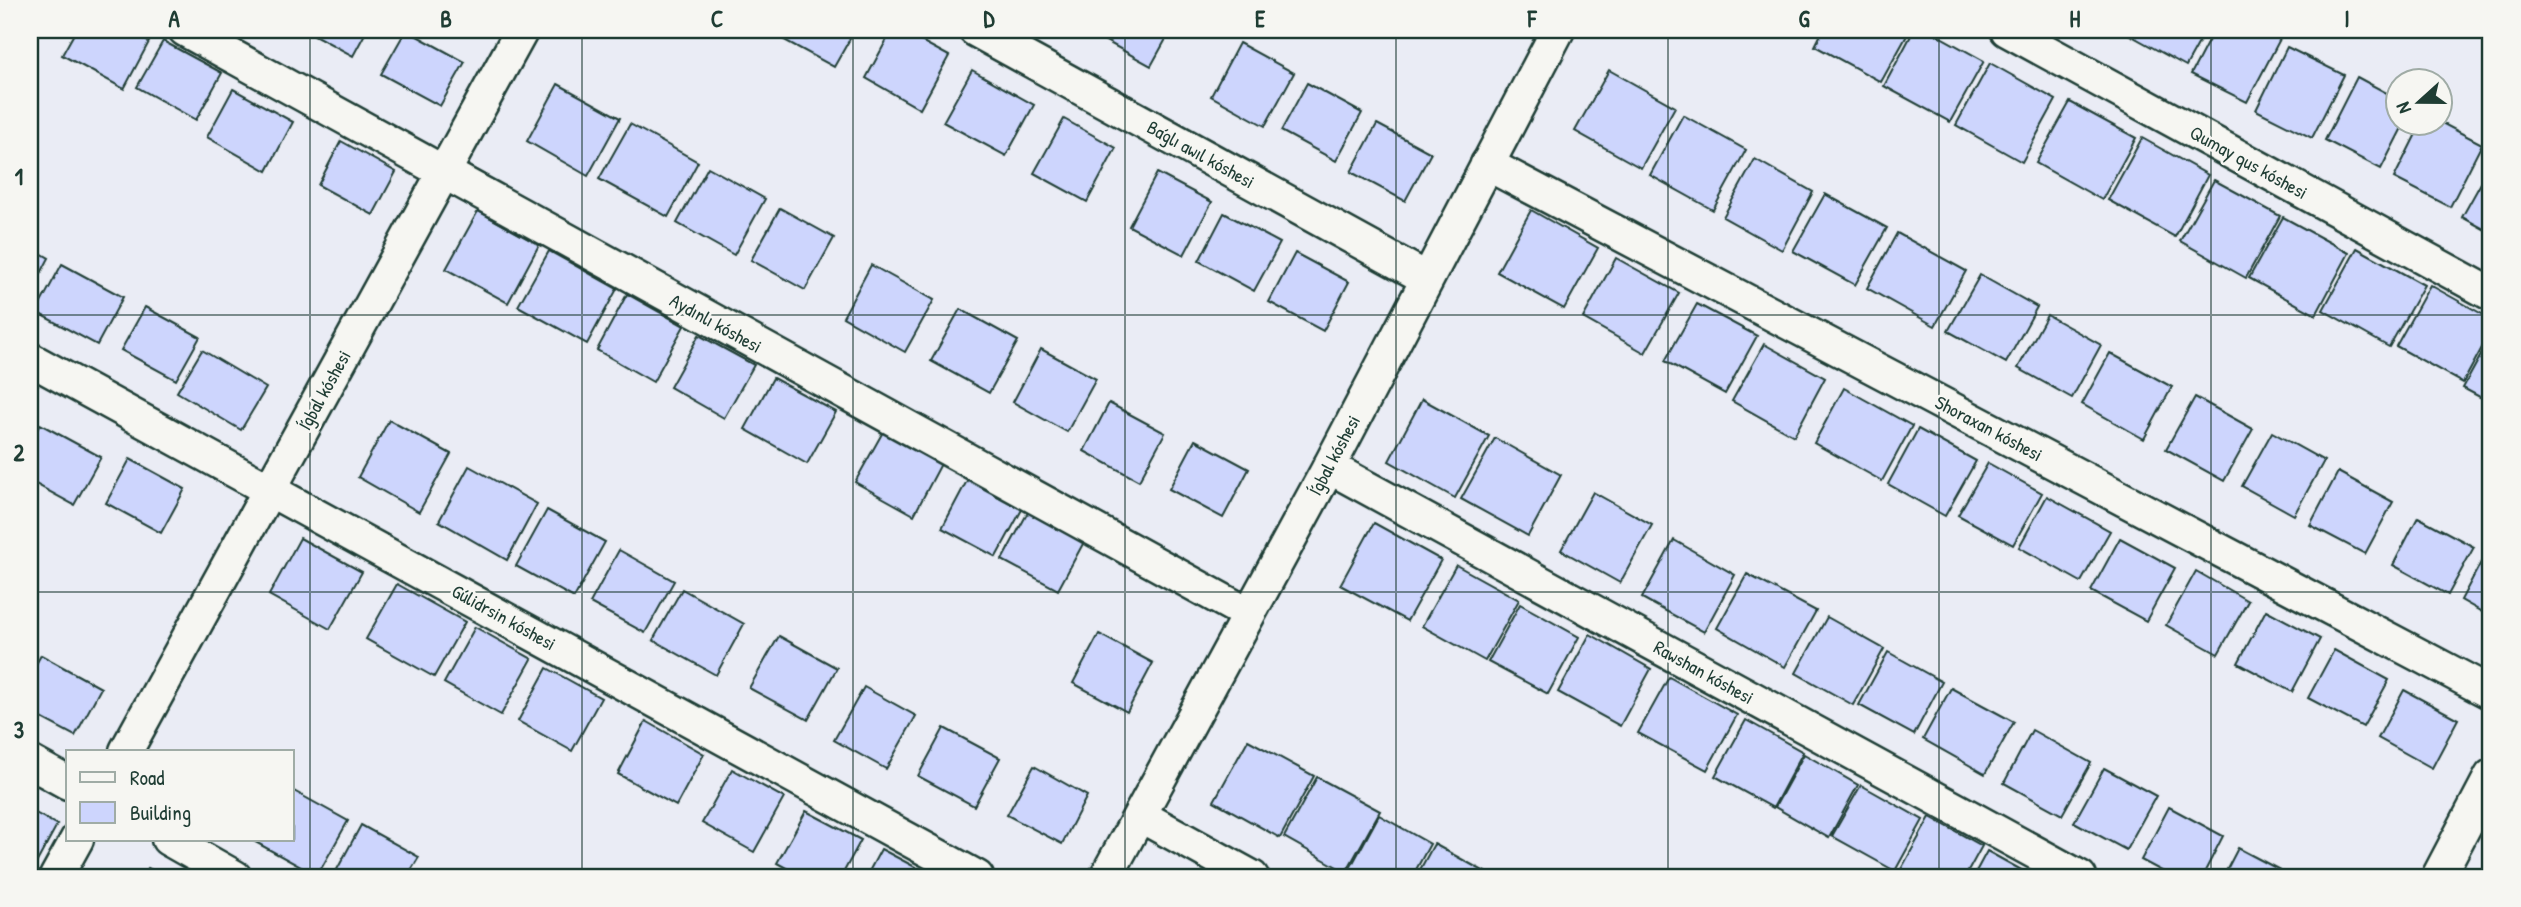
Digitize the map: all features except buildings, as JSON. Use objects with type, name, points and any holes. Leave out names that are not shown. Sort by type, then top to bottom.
[{"type":"street","name":"Aydınlı kóshesi","points":[[185,30],[1248,614]]},
{"type":"street","name":"Íǵbal kóshesi","points":[[127,750],[522,30]]},
{"type":"street","name":"Baǵlı awıl kóshesi","points":[[975,30],[1426,278]]},
{"type":"street","name":"Íǵbal kóshesi","points":[[1107,877],[1329,467],[1558,30]]},
{"type":"street","name":"Qumay qus kóshesi","points":[[2007,30],[2491,295]]},
{"type":"street","name":"Shoraxan kóshesi","points":[[1487,164],[2491,693]]},
{"type":"street","name":"Gúlidrsin kóshesi","points":[[30,359],[977,877]]},
{"type":"street","name":"Rawshan kóshesi","points":[[1329,467],[2080,877]]},
{"type":"street","points":[[30,762],[66,782]]},
{"type":"street","points":[[2438,877],[2491,776]]},
{"type":"street","points":[[1141,816],[1252,877]]},
{"type":"street","points":[[56,877],[76,841]]},
{"type":"street","points":[[172,841],[235,877]]}]
